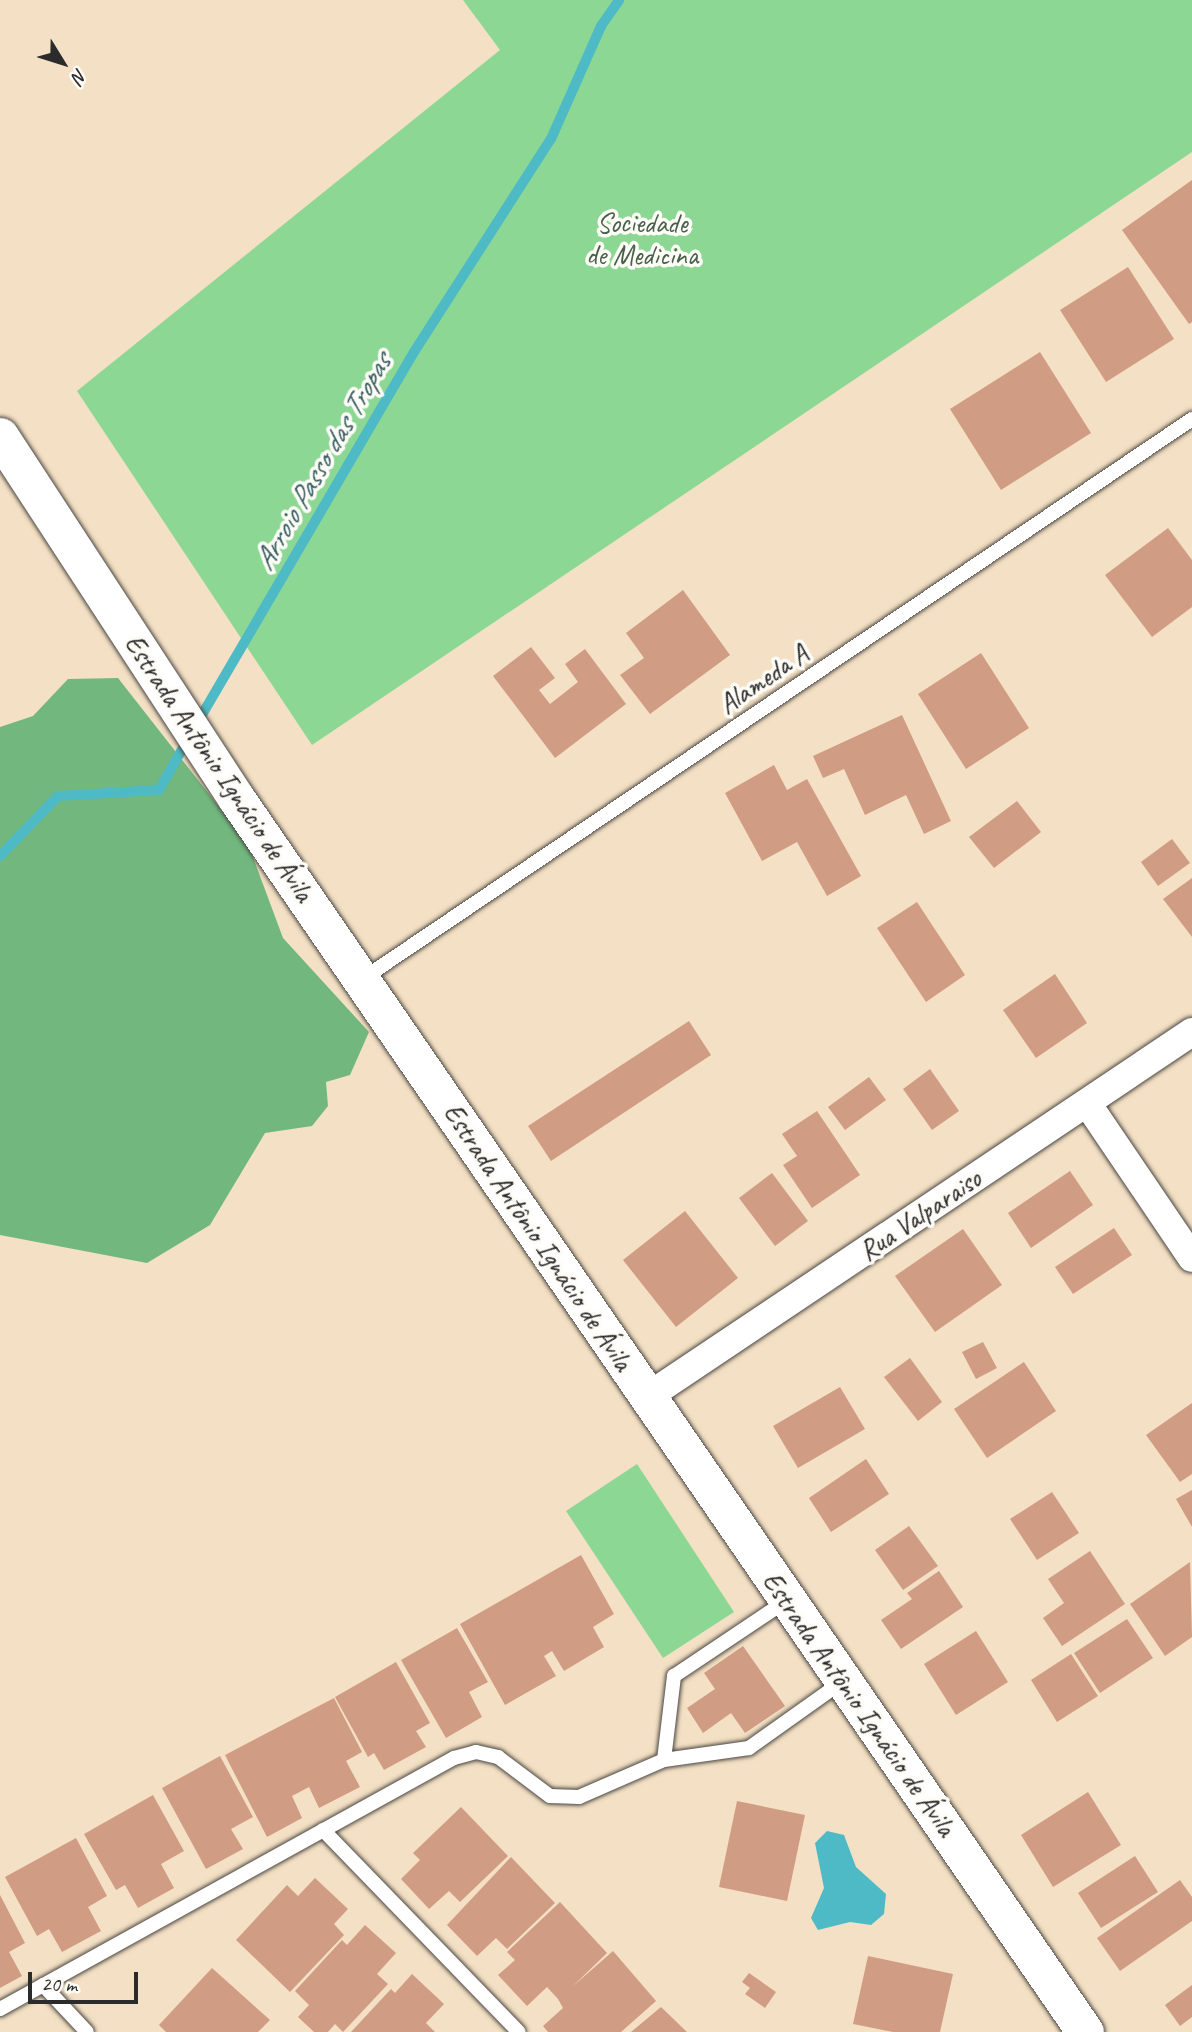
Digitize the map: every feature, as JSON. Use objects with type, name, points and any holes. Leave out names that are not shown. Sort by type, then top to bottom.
[{"type":"street","name":"Estrada Antônio Ignácio de Ávila","points":[[0,436],[236,798],[1086,2032]]},
{"type":"street","name":"Rua Valparaiso","points":[[647,1397],[1192,1032]]},
{"type":"street","points":[[1087,1103],[1192,1258]]},
{"type":"lane","name":"Alameda A","points":[[361,979],[1192,419]]},
{"type":"lane","points":[[664,1760],[674,1676],[787,1600]]},
{"type":"lane","points":[[0,2009],[454,1758],[476,1752],[498,1757],[550,1796],[579,1797],[664,1760],[749,1748],[843,1681]]},
{"type":"lane","points":[[323,1830],[519,2032]]},
{"type":"lane","points":[[43,1985],[87,2032]]},
{"type":"green space","name":"Sociedade de Medicina","points":[[463,0],[1192,0],[1192,152],[312,745],[77,391],[500,50]]},
{"type":"green space","points":[[118,678],[248,844],[283,938],[369,1032],[350,1075],[326,1082],[328,1106],[312,1126],[265,1133],[210,1225],[147,1263],[0,1235],[0,727],[33,716],[68,679]]},
{"type":"green space","points":[[637,1464],[734,1612],[663,1658],[566,1511]]},
{"type":"water","points":[[827,1831],[844,1835],[856,1867],[886,1894],[884,1914],[871,1925],[850,1922],[818,1930],[811,1918],[824,1888],[815,1843]]},
{"type":"building","points":[[1192,180],[1192,322],[1189,324],[1122,230]]},
{"type":"building","points":[[1128,267],[1174,339],[1106,382],[1060,310]]},
{"type":"building","points":[[1040,352],[1091,433],[1001,490],[950,409]]},
{"type":"building","points":[[1168,528],[1192,560],[1192,607],[1152,637],[1105,575]]},
{"type":"building","points":[[683,590],[730,655],[650,714],[620,675],[644,658],[626,633]]},
{"type":"building","points":[[531,647],[555,678],[539,690],[550,704],[578,682],[565,664],[585,649],[626,704],[555,758],[493,676]]},
{"type":"building","points":[[981,653],[1029,728],[966,769],[918,694]]},
{"type":"building","points":[[902,715],[951,821],[924,834],[906,795],[865,815],[844,769],[823,778],[813,756]]},
{"type":"building","points":[[774,765],[787,790],[807,779],[861,876],[827,896],[797,842],[762,861],[725,793]]},
{"type":"building","points":[[1017,801],[1041,832],[994,868],[969,837]]},
{"type":"building","points":[[1172,839],[1190,863],[1158,886],[1141,862]]},
{"type":"building","points":[[1192,878],[1192,937],[1163,899]]},
{"type":"building","points":[[917,902],[965,975],[926,1002],[877,928]]},
{"type":"building","points":[[1055,974],[1087,1023],[1036,1058],[1003,1010]]},
{"type":"building","points":[[689,1021],[711,1055],[551,1161],[528,1126]]},
{"type":"building","points":[[930,1069],[959,1111],[932,1130],[903,1089]]},
{"type":"building","points":[[869,1077],[886,1100],[845,1130],[828,1107]]},
{"type":"building","points":[[817,1111],[860,1175],[812,1208],[783,1165],[797,1156],[782,1134]]},
{"type":"building","points":[[1070,1171],[1093,1205],[1031,1248],[1008,1213]]},
{"type":"building","points":[[772,1173],[808,1221],[775,1246],[739,1198]]},
{"type":"building","points":[[685,1211],[738,1278],[676,1327],[623,1260]]},
{"type":"building","points":[[1114,1228],[1132,1255],[1073,1294],[1055,1267]]},
{"type":"building","points":[[963,1229],[1002,1285],[935,1332],[895,1276]]},
{"type":"building","points":[[983,1342],[997,1368],[976,1379],[962,1352]]},
{"type":"building","points":[[910,1358],[942,1402],[918,1421],[884,1377]]},
{"type":"building","points":[[1024,1362],[1056,1411],[987,1458],[954,1409]]},
{"type":"building","points":[[840,1387],[865,1429],[798,1468],[773,1426]]},
{"type":"building","points":[[1192,1403],[1192,1474],[1180,1482],[1146,1435]]},
{"type":"building","points":[[866,1459],[889,1494],[831,1532],[809,1498]]},
{"type":"building","points":[[1192,1490],[1192,1527],[1176,1499]]},
{"type":"building","points":[[1052,1492],[1079,1533],[1037,1560],[1010,1519]]},
{"type":"building","points":[[909,1526],[938,1566],[903,1590],[875,1550]]},
{"type":"building","points":[[1090,1551],[1125,1604],[1062,1646],[1043,1618],[1064,1603],[1048,1579]]},
{"type":"building","points":[[581,1555],[614,1614],[593,1627],[604,1647],[564,1671],[552,1651],[544,1656],[556,1676],[505,1705],[460,1624]]},
{"type":"building","points":[[1190,1562],[1192,1637],[1165,1656],[1130,1604]]},
{"type":"building","points":[[939,1571],[963,1607],[901,1649],[881,1620],[912,1599],[907,1593]]},
{"type":"building","points":[[1127,1619],[1153,1658],[1100,1693],[1074,1653]]},
{"type":"building","points":[[457,1628],[488,1682],[469,1692],[482,1717],[446,1738],[401,1660]]},
{"type":"building","points":[[976,1631],[1008,1682],[956,1715],[924,1664]]},
{"type":"building","points":[[743,1646],[785,1706],[745,1733],[731,1713],[703,1733],[687,1708],[715,1689],[704,1673]]},
{"type":"building","points":[[1071,1654],[1098,1696],[1057,1722],[1031,1680]]},
{"type":"building","points":[[396,1662],[430,1723],[416,1731],[426,1747],[384,1770],[374,1753],[368,1757],[335,1697]]},
{"type":"building","points":[[334,1698],[362,1752],[346,1761],[360,1787],[319,1808],[309,1787],[292,1796],[302,1818],[267,1837],[225,1755]]},
{"type":"building","points":[[220,1756],[253,1817],[231,1829],[243,1849],[206,1869],[162,1788]]},
{"type":"building","points":[[1088,1792],[1121,1845],[1053,1887],[1021,1835]]},
{"type":"building","points":[[153,1795],[184,1851],[161,1864],[174,1888],[138,1908],[125,1885],[116,1890],[84,1834]]},
{"type":"building","points":[[737,1801],[805,1815],[787,1901],[719,1887]]},
{"type":"building","points":[[461,1807],[508,1856],[460,1902],[449,1891],[429,1909],[401,1879],[420,1860],[413,1853]]},
{"type":"building","points":[[76,1838],[107,1896],[88,1907],[101,1931],[62,1952],[49,1929],[37,1936],[5,1877]]},
{"type":"building","points":[[1135,1856],[1158,1892],[1101,1928],[1078,1893]]},
{"type":"building","points":[[511,1857],[555,1903],[507,1949],[496,1938],[477,1956],[447,1925]]},
{"type":"building","points":[[315,1878],[348,1909],[334,1924],[344,1935],[290,1992],[236,1940],[287,1885],[298,1896]]},
{"type":"building","points":[[1180,1880],[1192,1897],[1192,1921],[1120,1971],[1097,1938]]},
{"type":"building","points":[[0,1895],[25,1943],[9,1952],[22,1976],[0,1988]]},
{"type":"building","points":[[560,1902],[607,1953],[572,1987],[613,1951],[656,2001],[621,2032],[548,2032],[543,2026],[563,2008],[558,1999],[547,1987],[527,2006],[498,1975],[515,1960],[507,1952]]},
{"type":"building","points":[[365,1925],[396,1953],[377,1974],[388,1984],[343,2032],[335,2024],[328,2032],[314,2032],[298,2017],[309,2005],[295,1991],[342,1940],[347,1945]]},
{"type":"building","points":[[868,1956],[953,1974],[940,2032],[893,2032],[853,2024]]},
{"type":"building","points":[[212,1968],[270,2020],[258,2032],[166,2032],[159,2025]]},
{"type":"building","points":[[749,1973],[776,1992],[765,2008],[745,1994],[750,1988],[742,1982]]},
{"type":"building","points":[[412,1974],[444,2004],[426,2023],[435,2032],[351,2032],[391,1989],[395,1993]]},
{"type":"building","points":[[1192,1985],[1192,2017],[1180,2026],[1165,2005]]},
{"type":"building","points":[[661,2007],[687,2032],[631,2032]]},
{"type":"waterway","name":"Arroio Passo das Tropas","points":[[196,725],[414,352],[551,139],[601,26],[619,0]]},
{"type":"waterway","name":"Arroio Passo das Tropas","points":[[0,856],[58,796],[159,790],[188,739]]}]
